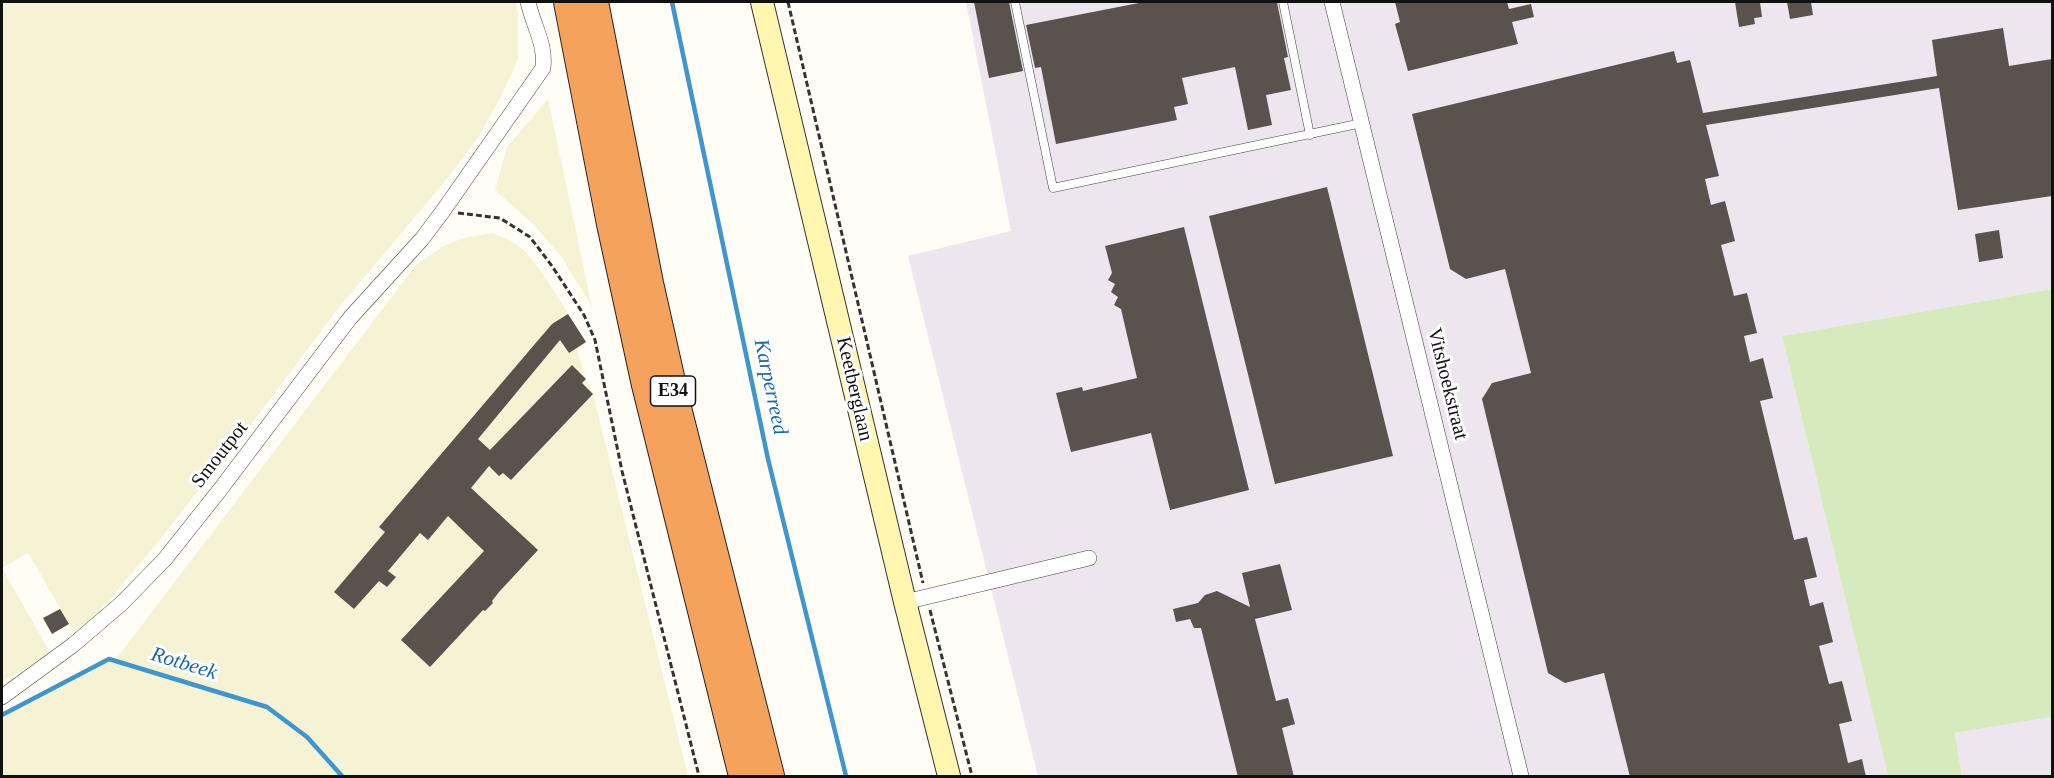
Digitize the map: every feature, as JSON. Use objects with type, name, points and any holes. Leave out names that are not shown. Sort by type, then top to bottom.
[{"type":"highway","name":"E34","points":[[568,2],[609,213],[646,385],[743,777]]},
{"type":"highway","name":"E34","points":[[594,2],[649,283],[677,408],[770,777]]},
{"type":"main road","name":"Keetberglaan","points":[[749,2],[889,594],[935,777]]},
{"type":"main road","name":"Keetberglaan","points":[[762,2],[916,599],[949,777]]},
{"type":"street","name":"Smoutpot","points":[[2,697],[73,645],[121,604],[165,559],[350,318],[422,239],[543,68],[545,55],[528,2]]},
{"type":"street","name":"Vitshoekstraat","points":[[1332,2],[1521,777]]},
{"type":"street","points":[[916,599],[1089,558]]},
{"type":"lane","points":[[1015,2],[1053,188],[1362,123]]},
{"type":"lane","points":[[1283,2],[1310,135]]},
{"type":"path","points":[[788,2],[916,599],[972,777]]},
{"type":"path","points":[[443,211],[500,218],[530,237],[584,315],[595,340],[625,482],[699,777]]},
{"type":"shaded area","points":[[2,2],[516,2],[518,14],[518,60],[478,138],[447,179],[340,306],[154,547],[77,638],[28,553],[2,568]]},
{"type":"shaded area","points":[[966,2],[2052,2],[2052,289],[1782,336],[1888,776],[1038,776],[908,256],[1011,231]]},
{"type":"shaded area","points":[[548,99],[592,307],[563,259],[535,226],[495,190],[507,147]]},
{"type":"shaded area","points":[[493,233],[516,244],[527,253],[586,342],[577,349],[593,394],[688,776],[2,776],[2,719],[116,659],[416,265],[442,247],[463,238]]},
{"type":"shaded area","points":[[2,568],[51,654],[2,682]]},
{"type":"shaded area","points":[[2052,717],[2052,776],[1962,776],[1955,733]]},
{"type":"green space","points":[[2052,289],[2052,717],[1955,733],[1962,776],[1888,776],[1782,336]]},
{"type":"building","points":[[974,2],[1009,2],[1023,71],[989,78]]},
{"type":"building","points":[[1144,2],[1277,2],[1288,57],[1284,58],[1291,90],[1266,95],[1272,125],[1248,130],[1235,67],[1182,78],[1188,104],[1174,107],[1177,120],[1056,144],[1041,67],[1035,68],[1026,25]]},
{"type":"building","points":[[1395,2],[1507,2],[1509,9],[1531,4],[1534,17],[1512,22],[1518,44],[1408,71],[1395,24],[1400,22]]},
{"type":"building","points":[[1735,2],[1760,2],[1762,17],[1754,18],[1755,24],[1739,27]]},
{"type":"building","points":[[1787,2],[1811,2],[1813,15],[1790,19]]},
{"type":"building","points":[[2003,28],[2009,66],[2052,59],[2052,196],[1958,210],[1939,88],[1706,125],[1719,176],[1705,179],[1711,205],[1725,201],[1735,241],[1721,245],[1734,296],[1747,293],[1757,333],[1744,336],[1750,362],[1763,358],[1773,398],[1760,401],[1794,540],[1807,537],[1817,577],[1804,580],[1810,606],[1823,602],[1833,642],[1819,646],[1829,684],[1842,681],[1852,721],[1839,724],[1848,763],[1862,759],[1866,777],[1630,777],[1604,673],[1565,683],[1548,673],[1482,399],[1492,383],[1531,373],[1505,269],[1466,279],[1450,269],[1412,114],[1674,51],[1677,63],[1690,60],[1703,113],[1937,76],[1932,40]]},
{"type":"building","points":[[1327,187],[1393,456],[1275,484],[1209,216]]},
{"type":"building","points":[[1184,227],[1249,490],[1170,510],[1151,433],[1071,452],[1056,393],[1082,387],[1083,391],[1137,378],[1121,309],[1114,305],[1118,297],[1111,292],[1115,284],[1108,280],[1112,273],[1105,246]]},
{"type":"building","points":[[1999,230],[2003,258],[1979,262],[1975,234]]},
{"type":"building","points":[[568,314],[586,342],[569,353],[560,340],[478,439],[490,450],[572,365],[586,379],[582,383],[593,394],[511,480],[503,473],[499,476],[489,466],[471,488],[538,550],[499,592],[492,601],[493,603],[485,611],[483,610],[430,667],[401,640],[484,551],[448,516],[428,540],[420,533],[388,571],[396,577],[387,587],[379,581],[354,609],[334,592],[385,532],[379,527],[552,324]]},
{"type":"building","points":[[1280,564],[1292,610],[1255,619],[1276,701],[1288,698],[1295,724],[1282,728],[1294,777],[1238,777],[1201,628],[1194,628],[1190,619],[1176,622],[1173,609],[1198,603],[1205,595],[1217,591],[1250,607],[1242,573]]},
{"type":"building","points":[[60,609],[69,624],[52,634],[43,618]]},
{"type":"waterway","name":"Karperreed","points":[[672,2],[768,459],[846,776]]},
{"type":"waterway","name":"Rotbeek","points":[[2,715],[109,659],[267,707],[307,737],[342,776]]}]
